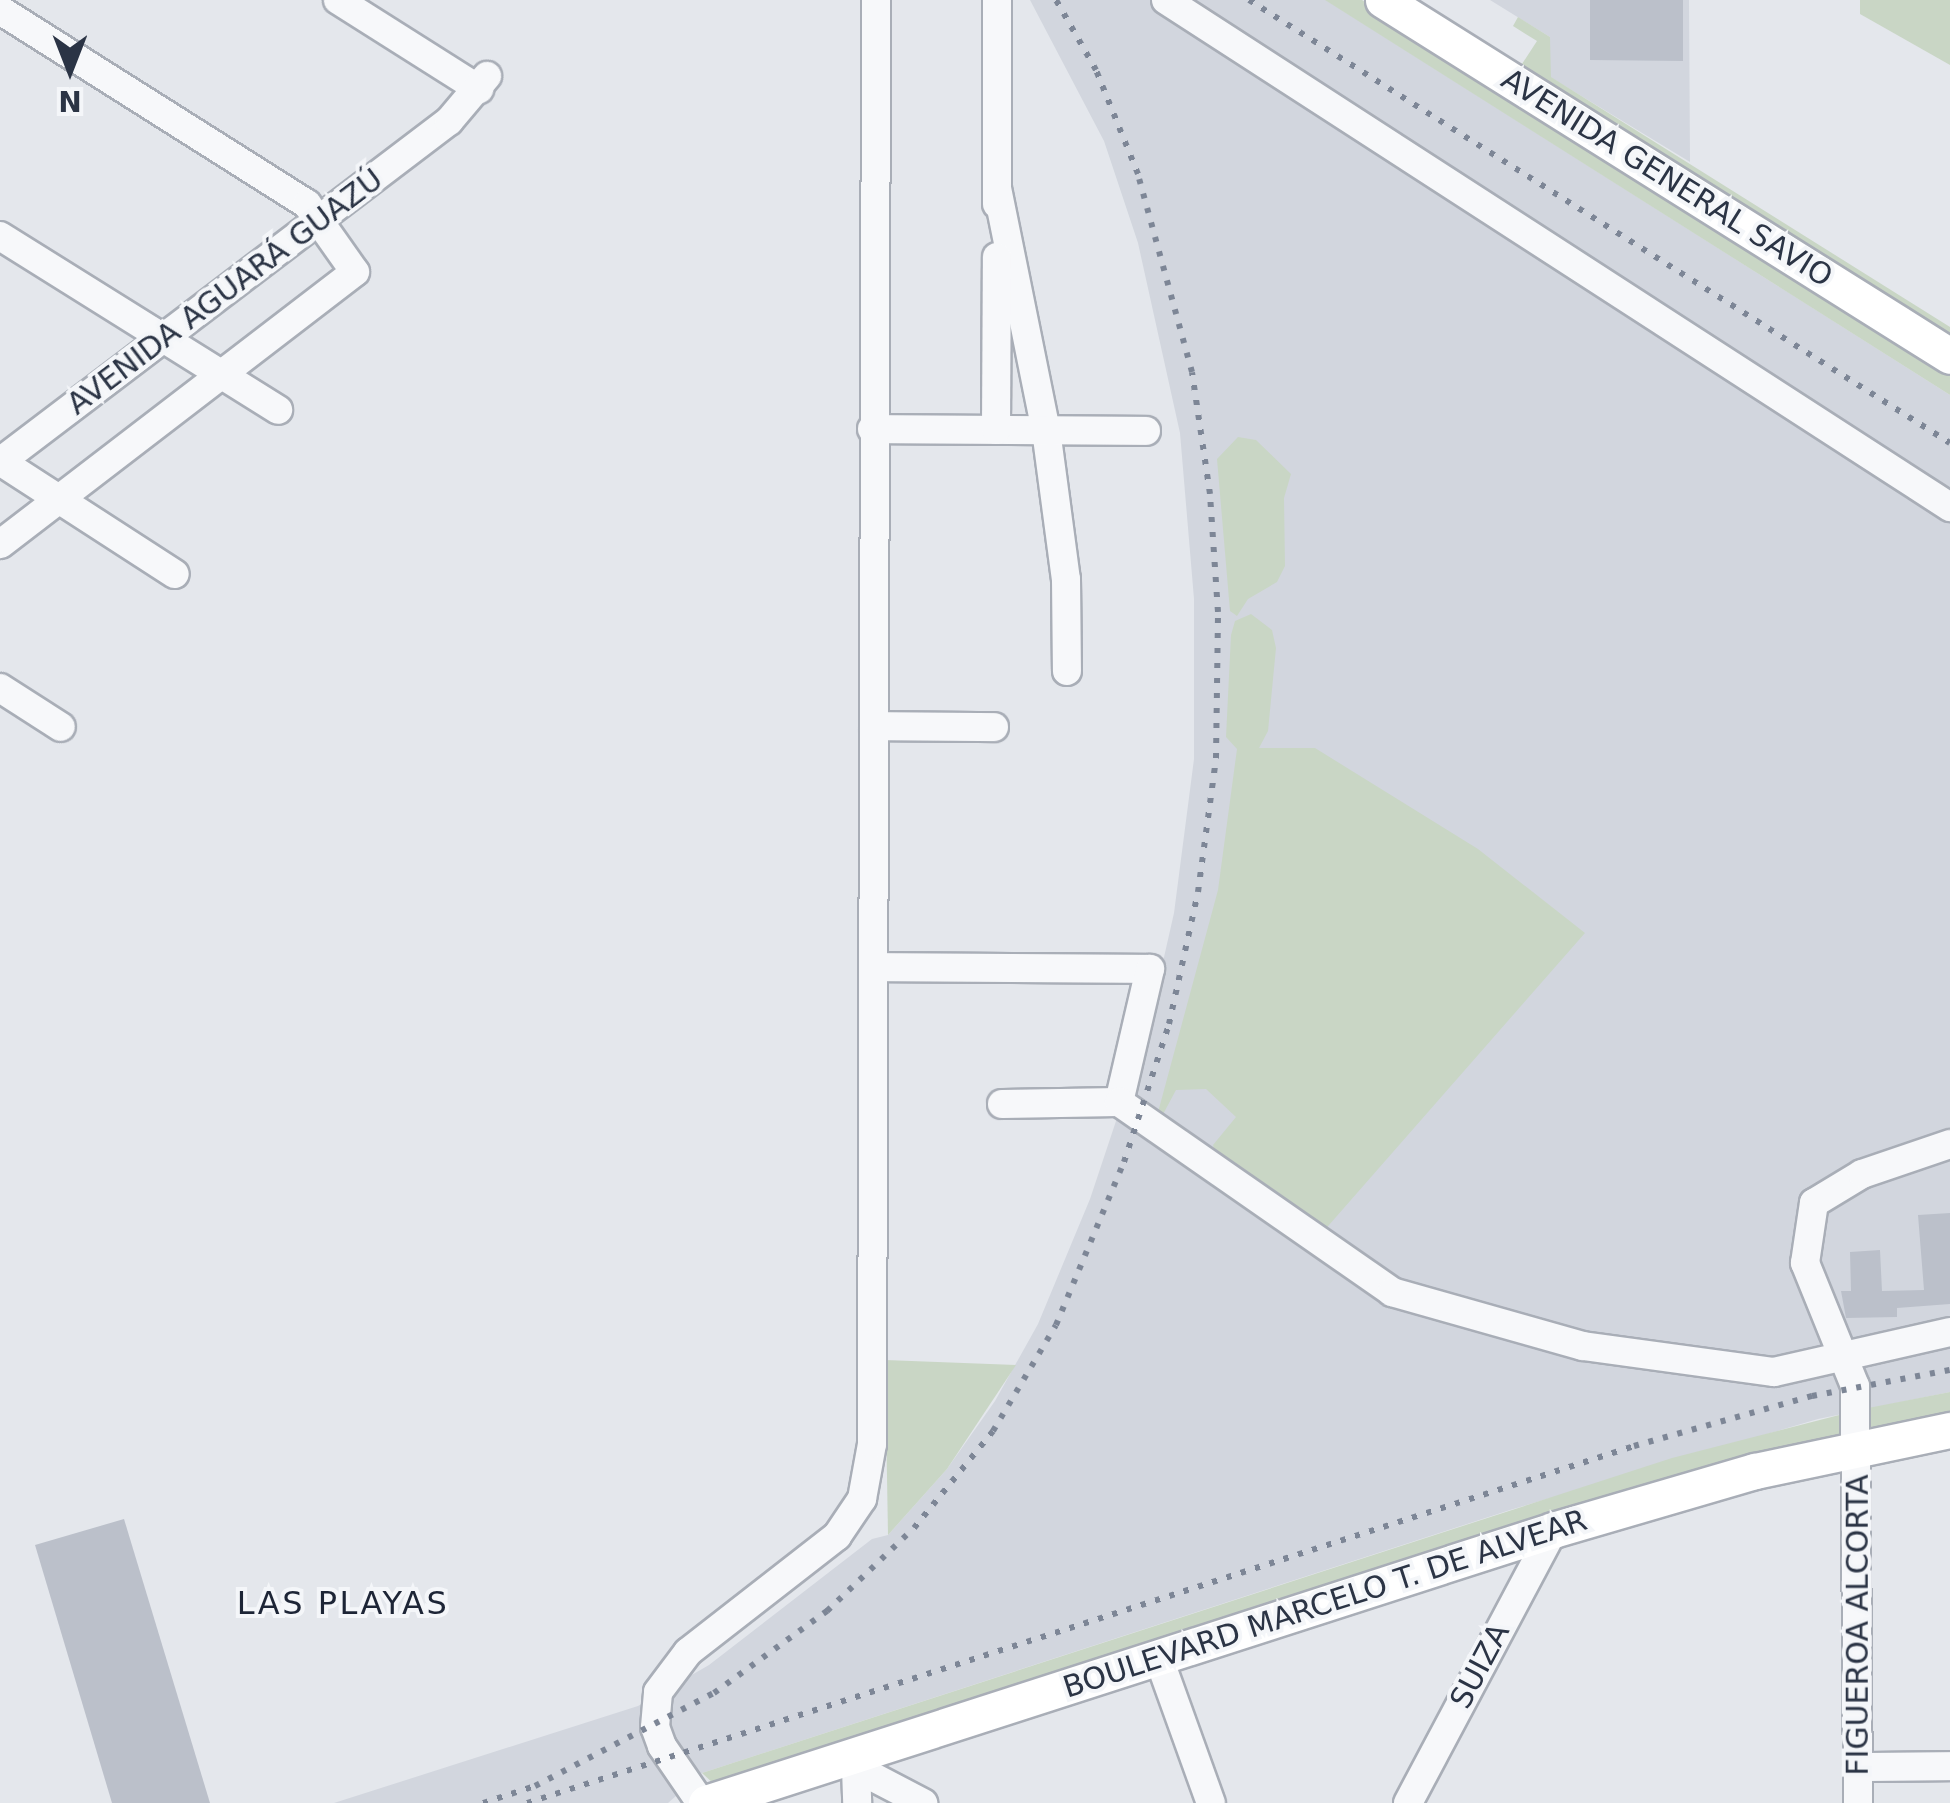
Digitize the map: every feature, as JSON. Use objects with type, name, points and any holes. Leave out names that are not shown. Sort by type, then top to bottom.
[{"type":"main road","name":"AVENIDA GENERAL SAVIO","points":[[1383,0],[1950,356]]},
{"type":"main road","name":"BOULEVARD MARCELO T. DE ALVEAR","points":[[704,1803],[854,1762],[1158,1656],[1553,1530],[1858,1448],[1950,1430]]},
{"type":"street","name":"AVENIDA AGUARÁ GUAZÚ","points":[[0,462],[450,121],[482,82],[338,0]]},
{"type":"street","points":[[704,1803],[656,1727],[663,1681],[688,1652],[838,1536],[869,1476],[876,0]]},
{"type":"street","points":[[996,430],[997,0]]},
{"type":"street","points":[[1166,0],[1950,507]]},
{"type":"street","points":[[0,10],[307,204],[320,219]]},
{"type":"street","points":[[997,188],[1046,430],[1066,579],[1067,671]]},
{"type":"street","name":"AVENIDA AGUARÁ GUAZÚ","points":[[0,544],[354,272],[320,219]]},
{"type":"street","points":[[0,236],[278,410]]},
{"type":"street","points":[[872,430],[1146,431]]},
{"type":"street","points":[[0,462],[175,574]]},
{"type":"street","points":[[0,688],[62,727]]},
{"type":"street","points":[[874,726],[994,727]]},
{"type":"street","points":[[874,967],[1150,969],[1119,1102]]},
{"type":"street","points":[[1002,1104],[1119,1102],[1401,1296],[1584,1346],[1774,1372],[1950,1332]]},
{"type":"street","name":"FIGUEROA ALCORTA","points":[[1858,1803],[1858,1448],[1846,1355],[1805,1263],[1814,1204],[1862,1174],[1950,1144]]},
{"type":"street","name":"SUIZA","points":[[1408,1803],[1553,1530]]},
{"type":"street","points":[[1158,1656],[1211,1803]]},
{"type":"street","points":[[854,1762],[856,1803]]},
{"type":"street","points":[[854,1762],[923,1803]]},
{"type":"street","points":[[1858,1766],[1950,1766]]},
{"type":"shaded area","points":[[1030,0],[1326,0],[1950,395],[1950,1392],[1818,1419],[1510,1510],[702,1773],[668,1803],[334,1803],[638,1706],[709,1665],[872,1539],[888,1535],[947,1469],[995,1401],[1038,1324],[1090,1199],[1150,1019],[1174,913],[1194,759],[1194,599],[1180,433],[1138,243],[1104,141]]},
{"type":"shaded area","points":[[1490,0],[1689,0],[1690,162],[1550,77],[1550,37]]},
{"type":"green space","points":[[1325,0],[1362,0],[1950,372],[1950,395]]},
{"type":"green space","points":[[1413,0],[1522,64],[1537,41],[1513,26],[1518,17],[1550,37],[1551,77],[1950,327],[1950,341]]},
{"type":"green space","points":[[1860,0],[1950,0],[1950,65],[1860,14]]},
{"type":"green space","points":[[1238,437],[1256,440],[1291,474],[1284,498],[1285,566],[1277,582],[1248,599],[1237,616],[1230,611],[1217,459]]},
{"type":"green space","points":[[1251,614],[1272,630],[1276,648],[1268,731],[1259,748],[1315,748],[1478,849],[1585,933],[1322,1233],[1217,1160],[1213,1145],[1236,1117],[1206,1089],[1176,1090],[1161,1118],[1157,1116],[1218,890],[1237,749],[1226,737],[1231,635],[1235,621]]},
{"type":"green space","points":[[885,1360],[1016,1365],[947,1469],[888,1535]]},
{"type":"green space","points":[[1950,1392],[1950,1419],[1869,1429],[1868,1408]]},
{"type":"green space","points":[[1847,1413],[1850,1437],[715,1785],[702,1773],[1672,1458]]},
{"type":"building","points":[[1590,0],[1683,0],[1683,61],[1590,60]]},
{"type":"building","points":[[1950,1213],[1950,1304],[1897,1308],[1897,1317],[1846,1318],[1841,1291],[1851,1291],[1850,1252],[1880,1250],[1882,1291],[1924,1290],[1918,1215]]},
{"type":"building","points":[[124,1519],[210,1803],[112,1803],[35,1545]]},
{"type":"railway","points":[[483,1803],[535,1786],[714,1693],[827,1611],[914,1528],[993,1431],[1056,1325],[1124,1162],[1169,1024],[1198,892],[1216,758],[1218,612],[1210,494],[1192,372],[1138,174],[1096,70],[1056,0]]},
{"type":"railway","points":[[1249,0],[1950,443]]},
{"type":"railway","points":[[527,1803],[1634,1446],[1812,1396],[1950,1370]]},
{"type":"district","name":"LAS PLAYAS","points":[[343,1603]]}]
